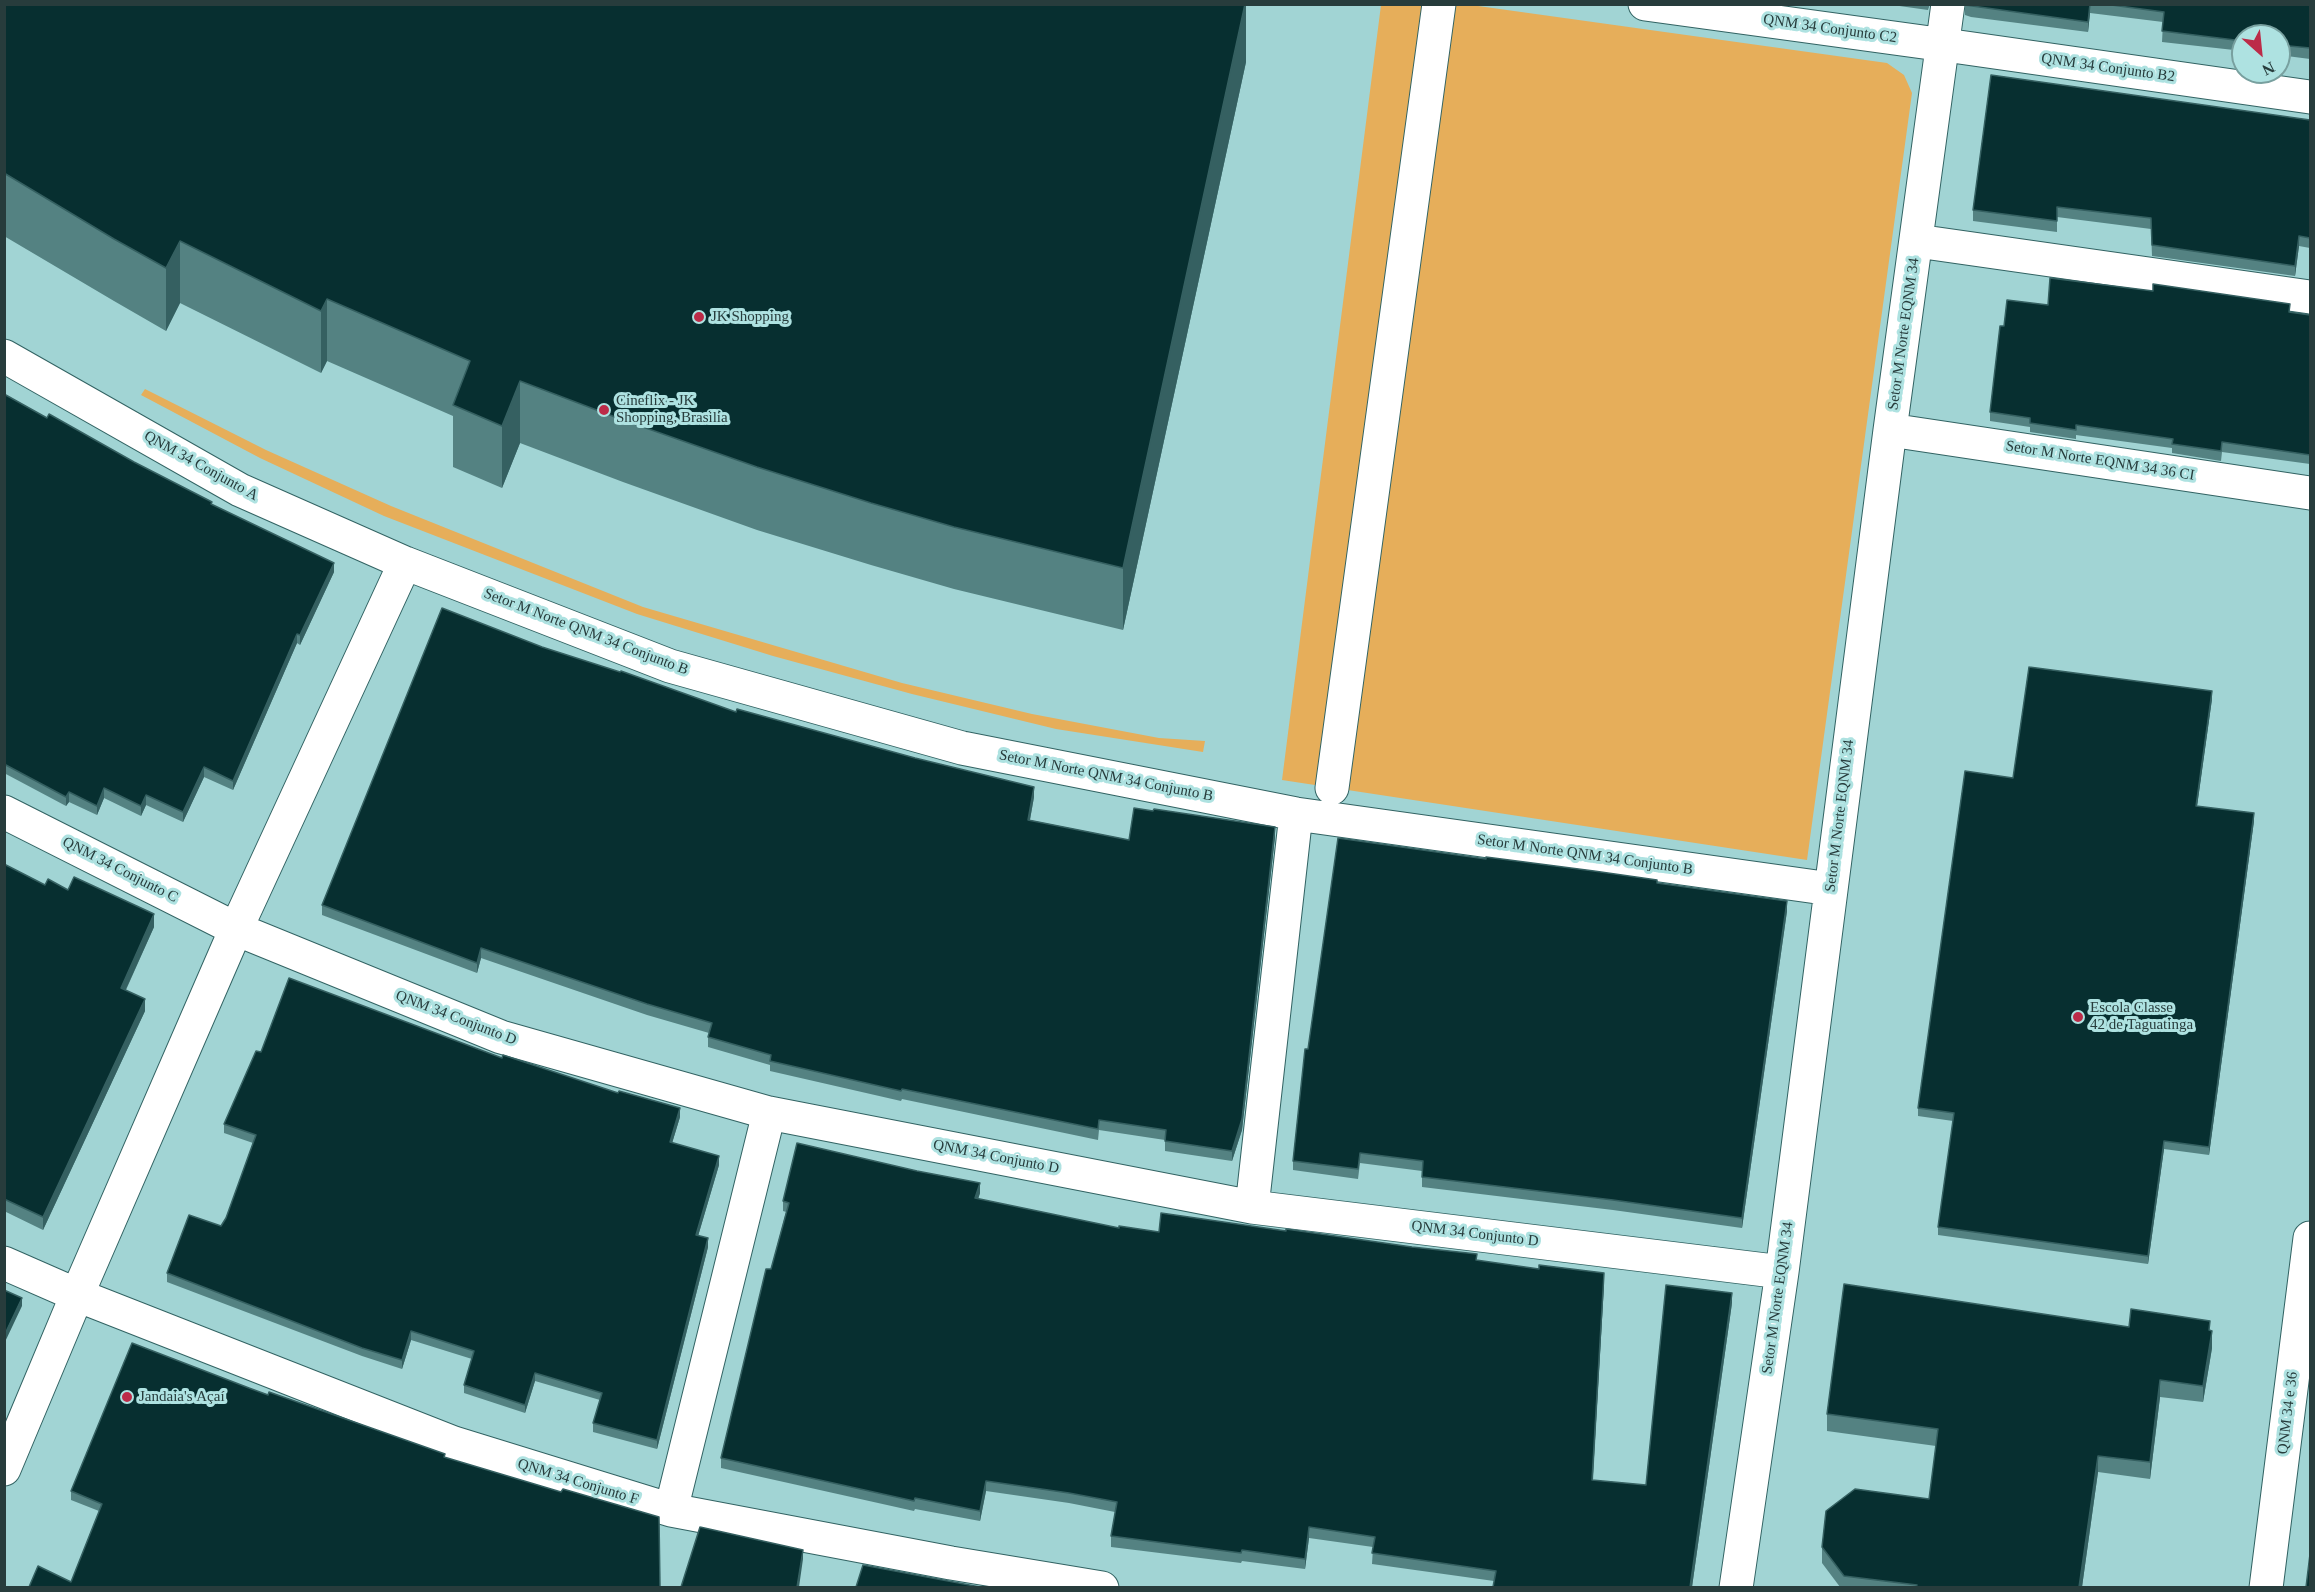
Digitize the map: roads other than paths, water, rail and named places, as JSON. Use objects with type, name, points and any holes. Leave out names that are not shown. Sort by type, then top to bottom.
[{"type":"street","points":[[1332,788],[1439,4]]},
{"type":"street","name":"QNM 34 Conjunto C2","points":[[1645,4],[1945,45]]},
{"type":"street","points":[[1945,45],[1948,4]]},
{"type":"street","name":"QNM 34 Conjunto B2","points":[[1945,45],[2310,97]]},
{"type":"street","name":"Setor M Norte EQNM 34","points":[[1736,1587],[1782,1272],[1890,430],[1945,45]]},
{"type":"street","points":[[1917,241],[2310,297]]},
{"type":"street","name":"QNM 34 Conjunto A","points":[[4,356],[240,490],[405,563]]},
{"type":"street","name":"Setor M Norte EQNM 34 36 CI","points":[[1890,430],[2310,493]]},
{"type":"street","points":[[4,1469],[77,1294],[236,929],[405,563]]},
{"type":"street","name":"Setor M Norte QNM 34 Conjunto B","points":[[405,563],[670,666],[962,748],[1296,814],[1831,889]]},
{"type":"street","name":"QNM 34 Conjunto C","points":[[4,812],[236,929]]},
{"type":"street","points":[[1252,1206],[1296,814]]},
{"type":"street","name":"QNM 34 Conjunto D","points":[[236,929],[501,1037],[770,1113],[1252,1206],[1782,1272]]},
{"type":"street","points":[[671,1510],[770,1113]]},
{"type":"street","name":"QNM 34 e 36","points":[[2266,1587],[2303,1345],[2310,1238]]},
{"type":"street","name":"QNM 34 Conjunto F","points":[[4,1263],[454,1443],[671,1510],[951,1563],[1102,1587]]},
{"type":"place","name":"JK Shopping","points":[[699,317]]},
{"type":"place","name":"Cineflix - JK Shopping, Brasilia","points":[[604,410]]},
{"type":"place","name":"Escola Classe 42 de Taguatinga","points":[[2078,1017]]},
{"type":"place","name":"Jandaia's Açaí","points":[[127,1397]]}]
